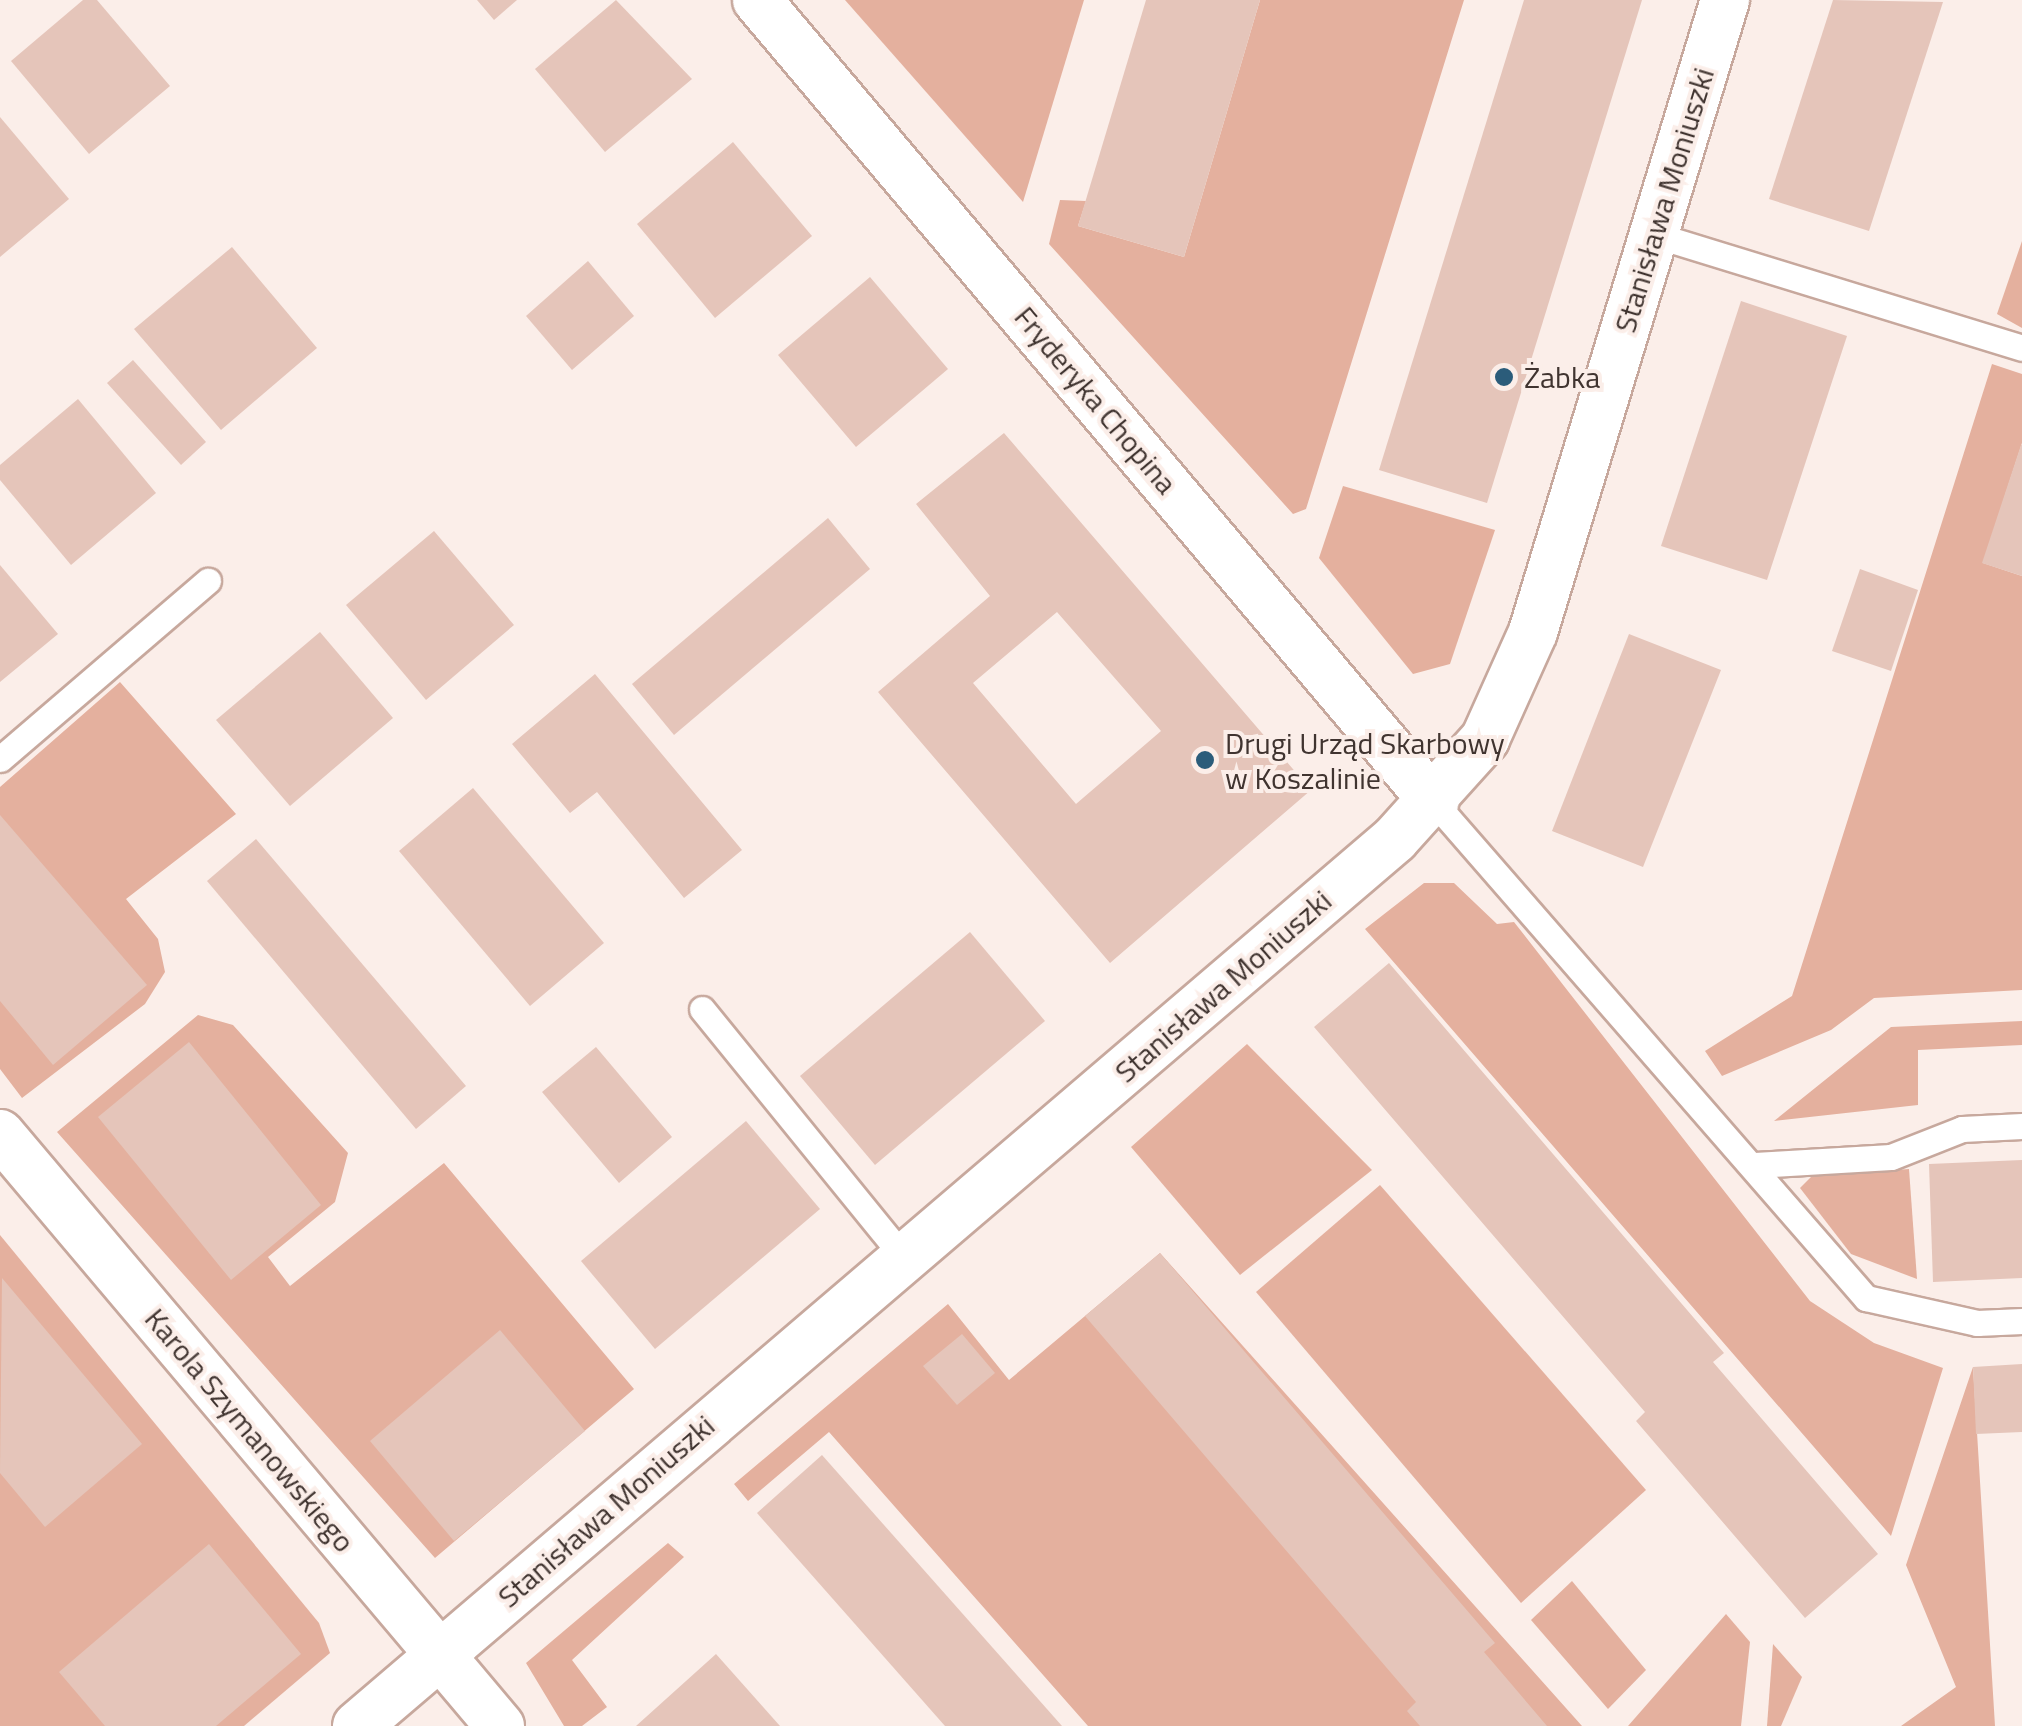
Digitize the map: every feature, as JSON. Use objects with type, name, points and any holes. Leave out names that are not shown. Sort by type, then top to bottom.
[{"type":"street","name":"Fryderyka Chopina","points":[[757,0],[1434,802]]},
{"type":"street","name":"Stanisława Moniuszki","points":[[357,1726],[1434,802],[1486,739],[1516,679],[1725,0]]},
{"type":"street","name":"Karola Szymanowskiego","points":[[0,1134],[500,1726]]},
{"type":"lane","points":[[1652,234],[2022,348]]},
{"type":"lane","points":[[0,759],[208,581]]},
{"type":"lane","points":[[1434,802],[1756,1164],[1866,1298],[1977,1324],[2022,1322]]},
{"type":"lane","points":[[702,1009],[904,1258]]},
{"type":"lane","points":[[1756,1164],[1891,1157],[1962,1129],[2022,1126]]},
{"type":"shaded area","points":[[845,0],[1084,0],[1023,202]]},
{"type":"shaded area","points":[[1260,0],[1464,0],[1306,509],[1293,514],[1049,244],[1060,200],[1086,201],[1078,226],[1184,257]]},
{"type":"shaded area","points":[[2022,241],[2022,328],[1997,314]]},
{"type":"shaded area","points":[[1992,364],[2022,374],[2022,443],[1983,563],[2022,576],[2022,990],[1874,998],[1831,1030],[1722,1076],[1705,1051],[1792,996]]},
{"type":"shaded area","points":[[1343,486],[1495,530],[1450,664],[1413,674],[1319,558]]},
{"type":"shaded area","points":[[120,682],[236,814],[126,899],[158,939],[165,972],[145,1004],[22,1098],[0,1069],[0,787]]},
{"type":"shaded area","points":[[1424,883],[1454,883],[1497,924],[1514,922],[1810,1301],[1874,1343],[1943,1368],[1891,1536],[1365,929]]},
{"type":"shaded area","points":[[198,1015],[233,1025],[348,1153],[335,1202],[268,1257],[290,1286],[444,1163],[634,1389],[435,1558],[57,1132]]},
{"type":"shaded area","points":[[2022,1021],[2022,1045],[1918,1050],[1918,1105],[1774,1121],[1891,1027]]},
{"type":"shaded area","points":[[1247,1044],[1372,1170],[1240,1275],[1131,1147]]},
{"type":"shaded area","points":[[1909,1169],[1917,1279],[1851,1254],[1800,1188],[1812,1176]]},
{"type":"shaded area","points":[[1380,1185],[1646,1490],[1521,1603],[1256,1292]]},
{"type":"shaded area","points":[[0,1235],[319,1623],[330,1653],[244,1726],[0,1726]]},
{"type":"shaded area","points":[[1160,1253],[1582,1726],[1088,1726],[829,1432],[748,1501],[734,1484],[948,1304],[1009,1380]]},
{"type":"shaded area","points":[[1973,1367],[1995,1726],[1901,1726],[1956,1687],[1906,1565]]},
{"type":"shaded area","points":[[668,1543],[684,1557],[572,1660],[607,1707],[582,1726],[564,1726],[526,1663]]},
{"type":"shaded area","points":[[1572,1581],[1646,1670],[1608,1709],[1531,1620]]},
{"type":"shaded area","points":[[1726,1614],[1750,1642],[1741,1726],[1628,1726]]},
{"type":"shaded area","points":[[1773,1644],[1802,1677],[1781,1726],[1767,1726]]},
{"type":"building","points":[[83,0],[97,0],[170,86],[89,154],[11,61]]},
{"type":"building","points":[[477,0],[517,0],[494,20]]},
{"type":"building","points":[[616,0],[692,79],[605,152],[535,69]]},
{"type":"building","points":[[1146,0],[1260,0],[1184,257],[1078,226]]},
{"type":"building","points":[[1524,0],[1642,0],[1487,503],[1379,470]]},
{"type":"building","points":[[1833,0],[1943,2],[1869,231],[1769,199]]},
{"type":"building","points":[[0,117],[69,199],[0,257]]},
{"type":"building","points":[[733,142],[812,236],[715,318],[637,224]]},
{"type":"building","points":[[232,247],[317,348],[221,430],[134,329]]},
{"type":"building","points":[[588,261],[634,316],[572,370],[526,316]]},
{"type":"building","points":[[870,277],[948,369],[856,447],[778,355]]},
{"type":"building","points":[[1741,301],[1847,336],[1767,580],[1661,546]]},
{"type":"building","points":[[133,360],[206,442],[181,465],[107,383]]},
{"type":"building","points":[[78,399],[156,493],[71,565],[0,480],[0,465]]},
{"type":"building","name":"Drugi Urząd Skarbowy w Koszalinie","points":[[1004,433],[1311,790],[1110,963],[878,692],[990,596],[916,504]],"holes":[[[1057,612],[1161,731],[1076,804],[973,683]]]},
{"type":"building","points":[[2022,445],[2022,576],[1982,563]]},
{"type":"building","points":[[828,518],[870,569],[674,735],[632,684]]},
{"type":"building","points":[[434,531],[514,625],[426,700],[346,605]]},
{"type":"building","points":[[0,565],[58,634],[0,682]]},
{"type":"building","points":[[1860,569],[1918,590],[1891,671],[1832,651]]},
{"type":"building","points":[[320,632],[393,718],[290,806],[216,720]]},
{"type":"building","points":[[1629,634],[1721,670],[1643,867],[1552,831]]},
{"type":"building","points":[[595,674],[742,850],[684,898],[597,792],[570,813],[512,744]]},
{"type":"building","points":[[473,788],[604,943],[530,1006],[399,851]]},
{"type":"building","points":[[0,815],[147,985],[53,1065],[0,1001]]},
{"type":"building","points":[[256,839],[466,1086],[416,1129],[207,881]]},
{"type":"building","points":[[970,932],[1045,1021],[875,1165],[800,1076]]},
{"type":"building","points":[[1389,963],[1724,1353],[1713,1362],[1878,1554],[1805,1618],[1636,1421],[1645,1412],[1314,1027]]},
{"type":"building","points":[[189,1042],[321,1205],[231,1280],[98,1117]]},
{"type":"building","points":[[596,1047],[672,1137],[619,1183],[542,1092]]},
{"type":"building","points":[[746,1121],[820,1209],[655,1349],[581,1261]]},
{"type":"building","points":[[2022,1160],[2022,1278],[1933,1282],[1929,1164]]},
{"type":"building","points":[[1160,1253],[1495,1643],[1484,1652],[1547,1726],[1420,1726],[1407,1711],[1416,1702],[1085,1316]]},
{"type":"building","points":[[2,1278],[142,1444],[45,1527],[0,1473]]},
{"type":"building","points":[[500,1330],[585,1431],[454,1541],[370,1441]]},
{"type":"building","points":[[962,1334],[995,1373],[957,1405],[923,1366]]},
{"type":"building","points":[[2022,1364],[2022,1432],[1976,1434],[1973,1367]]},
{"type":"building","points":[[822,1455],[1062,1726],[945,1726],[757,1513]]},
{"type":"building","points":[[209,1544],[301,1654],[216,1726],[105,1726],[59,1672]]},
{"type":"building","points":[[716,1654],[780,1726],[636,1726]]},
{"type":"place","name":"Żabka","points":[[1504,377]]},
{"type":"place","name":"Drugi Urząd Skarbowy w Koszalinie","points":[[1205,760]]}]
